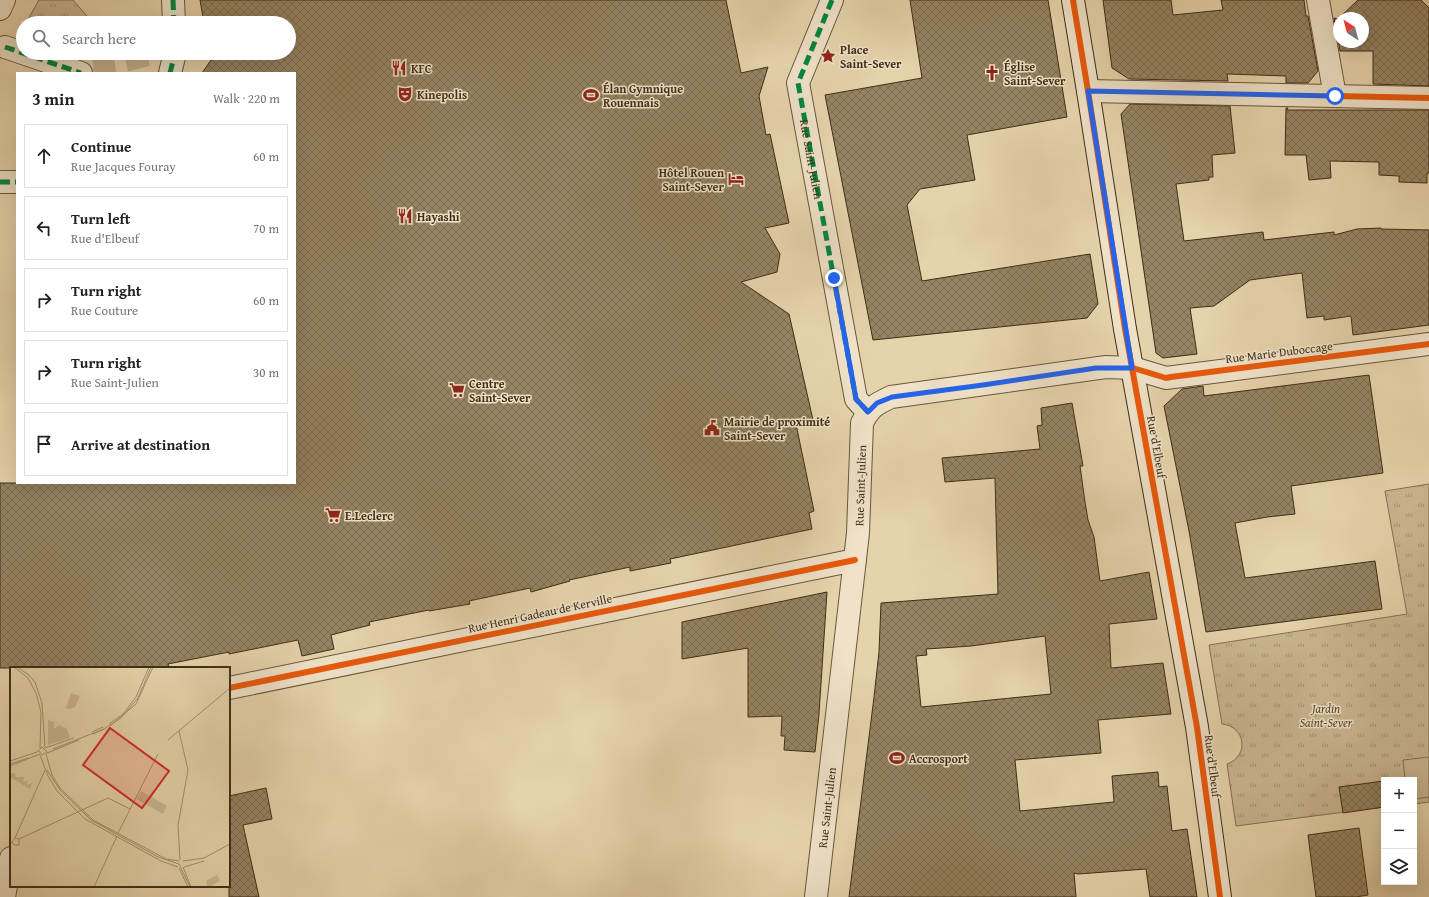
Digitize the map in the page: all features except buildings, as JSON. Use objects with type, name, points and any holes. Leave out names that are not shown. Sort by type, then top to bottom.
[{"type":"street","points":[[0,9],[4,0]]},
{"type":"street","points":[[173,0],[174,16]]},
{"type":"street","name":"Rue Saint-Julien","points":[[816,897],[859,513],[862,423],[868,412],[856,399],[798,83],[832,0]]},
{"type":"street","name":"Rue d'Elbeuf","points":[[1073,0],[1132,368],[1197,727],[1220,897]]},
{"type":"street","points":[[1318,0],[1335,96]]},
{"type":"street","points":[[5,48],[16,52]]},
{"type":"street","points":[[41,60],[78,72]]},
{"type":"street","points":[[170,72],[173,60]]},
{"type":"street","points":[[1088,91],[1429,98]]},
{"type":"street","points":[[0,182],[16,182]]},
{"type":"street","name":"Rue Marie Duboccage","points":[[868,412],[877,403],[892,397],[1096,368],[1132,368],[1166,378],[1429,344]]},
{"type":"street","name":"Rue Henri Gadeau de Kerville","points":[[230,688],[854,560]]},
{"type":"street","points":[[4,897],[10,864]]},
{"type":"green space","points":[[39,0],[73,0],[87,16],[30,16]]},
{"type":"green space","name":"Jardin Saint-Sever","points":[[1429,484],[1429,802],[1417,804],[1417,777],[1381,777],[1381,807],[1236,826],[1227,764],[1239,755],[1242,748],[1242,742],[1240,735],[1236,730],[1230,726],[1222,724],[1209,645],[1407,614],[1385,491]]},
{"type":"green space","points":[[1429,757],[1429,797],[1417,799],[1417,777],[1405,777],[1403,760]]},
{"type":"tunnel","points":[[60,64],[95,65],[129,60]]},
{"type":"marked path","points":[[173,0],[174,16]]},
{"type":"marked path","points":[[832,0],[798,83],[856,399],[868,412]]},
{"type":"marked path","points":[[5,47],[16,51]]},
{"type":"marked path","points":[[43,60],[78,72]]},
{"type":"marked path","points":[[170,72],[173,60]]},
{"type":"marked path","points":[[0,182],[16,182]]},
{"type":"cycle path","points":[[1073,0],[1125,329],[1197,727],[1220,897]]},
{"type":"cycle path","points":[[1335,96],[1429,98]]},
{"type":"cycle path","points":[[1133,368],[1166,378],[1429,344]]},
{"type":"cycle path","points":[[230,688],[855,560]]},
{"type":"place","name":"Place Saint-Sever","points":[[828,56]]},
{"type":"place","name":"KFC","points":[[399,68]]},
{"type":"place","name":"Église Saint-Sever","points":[[992,73]]},
{"type":"place","name":"Kinepolis","points":[[405,94]]},
{"type":"place","name":"Élan Gymnique Rouennais","points":[[591,95]]},
{"type":"place","name":"Hôtel Rouen Saint-Sever","points":[[736,179]]},
{"type":"place","name":"Hayashi","points":[[405,216]]},
{"type":"place","name":"Centre Saint-Sever","points":[[457,390]]},
{"type":"place","name":"Mairie de proximité Saint-Sever","points":[[712,428]]},
{"type":"place","name":"E.Leclerc","points":[[333,515]]},
{"type":"place","name":"Accrosport","points":[[897,758]]},
{"type":"route","points":[[834,278],[856,399],[868,412],[877,403],[892,397],[1096,368],[1132,368],[1088,91],[1335,96]]}]
